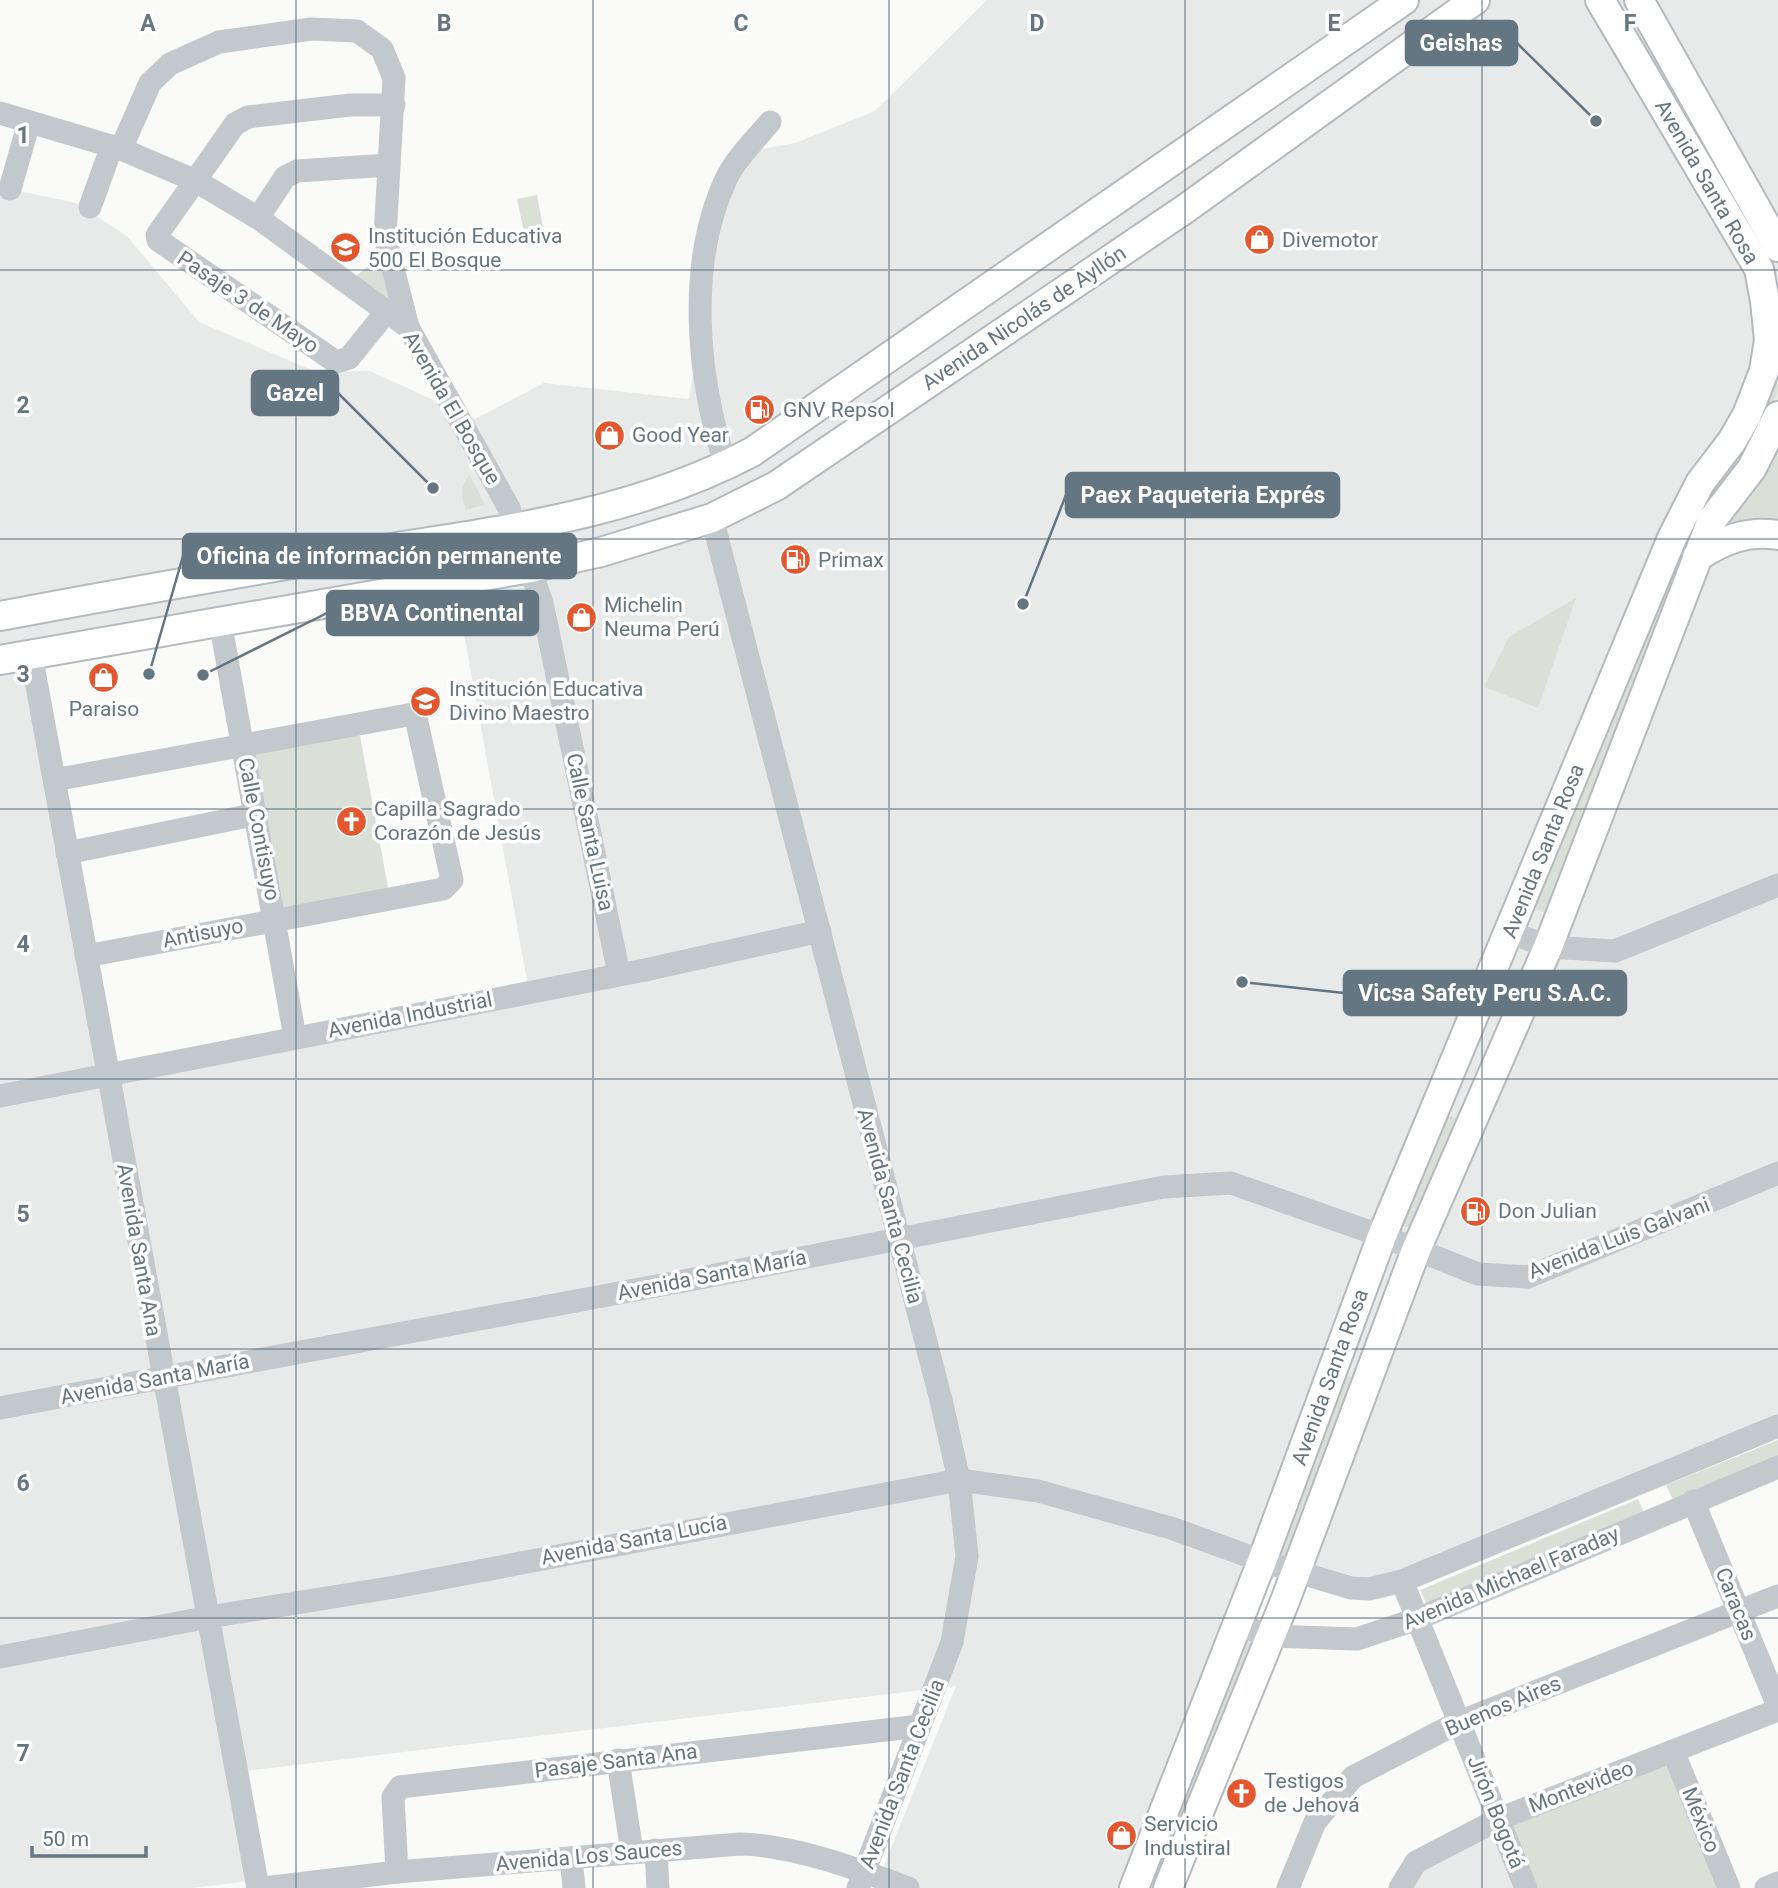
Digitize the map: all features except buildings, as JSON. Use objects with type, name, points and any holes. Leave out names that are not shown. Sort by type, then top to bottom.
[{"type":"main road","name":"Avenida Nicolás de Ayllón","points":[[0,616],[517,528],[626,504],[726,466],[752,452],[863,376],[1404,0]]},
{"type":"main road","name":"Avenida Nicolás de Ayllón","points":[[0,660],[530,568],[601,552],[712,518],[776,486],[1163,224],[1475,0]]},
{"type":"main road","name":"Avenida Santa Rosa","points":[[1134,1888],[1262,1561],[1382,1236],[1672,538],[1700,483],[1732,441],[1747,415],[1765,371],[1772,301],[1759,270],[1600,0]]},
{"type":"main road","name":"Avenida Santa Rosa","points":[[1639,0],[1778,247]]},
{"type":"main road","name":"Avenida Santa Rosa","points":[[1168,1888],[1296,1571],[1416,1251],[1548,947],[1712,520],[1752,468],[1778,416]]},
{"type":"main road","points":[[1697,557],[1723,540],[1759,532],[1778,535]]},
{"type":"street","points":[[90,207],[150,83],[170,64],[219,42],[311,29],[357,31],[382,50],[394,78],[385,237],[393,278],[408,327]]},
{"type":"street","points":[[196,181],[235,124],[248,117],[350,105],[394,105]]},
{"type":"street","name":"Avenida El Bosque","points":[[0,113],[117,148],[196,181],[258,218],[408,327],[488,468],[517,528],[530,568]]},
{"type":"street","points":[[10,189],[29,122]]},
{"type":"street","points":[[726,466],[704,376],[701,278],[717,204],[728,175],[769,122]]},
{"type":"street","points":[[258,218],[285,177],[297,171],[389,164]]},
{"type":"street","name":"Pasaje 3 de Mayo","points":[[196,181],[160,230],[158,240],[336,362],[349,358],[387,311]]},
{"type":"street","name":"Avenida Santa Cecilia","points":[[712,518],[959,1480],[967,1556],[952,1642],[861,1880]]},
{"type":"street","name":"Calle Santa Luisa","points":[[530,568],[542,603],[619,974]]},
{"type":"street","name":"Calle Contisuyo","points":[[220,621],[296,1037]]},
{"type":"street","name":"Avenida Santa Ana","points":[[30,654],[258,1888]]},
{"type":"street","name":"Antisuyo","points":[[86,956],[443,889],[452,880],[416,718],[407,713],[244,745]]},
{"type":"street","points":[[54,779],[244,745]]},
{"type":"street","points":[[67,853],[257,814]]},
{"type":"street","points":[[1510,932],[1548,947],[1615,951],[1778,885]]},
{"type":"street","name":"Avenida Industrial","points":[[0,1096],[619,974],[820,931]]},
{"type":"street","name":"Avenida Luis Galvani","points":[[1416,1251],[1478,1274],[1528,1277],[1778,1173]]},
{"type":"street","name":"Avenida Santa María","points":[[0,1408],[898,1240],[1164,1187],[1231,1183],[1382,1236],[1416,1251]]},
{"type":"street","name":"Avenida Michael Faraday","points":[[1262,1561],[1351,1588],[1368,1589],[1402,1581],[1778,1426]]},
{"type":"street","name":"Avenida Michael Faraday","points":[[1237,1624],[1270,1636],[1357,1639],[1417,1619],[1778,1467]]},
{"type":"street","name":"Avenida Santa Lucía","points":[[0,1657],[209,1617],[395,1587],[959,1480],[1038,1491],[1171,1528],[1262,1561]]},
{"type":"street","points":[[1645,1481],[1660,1516]]},
{"type":"street","name":"Caracas","points":[[1693,1501],[1778,1708]]},
{"type":"street","name":"Jirón Bogotá","points":[[1402,1581],[1526,1888]]},
{"type":"street","name":"Buenos Aires","points":[[1288,1888],[1315,1822],[1353,1777],[1459,1722],[1778,1596]]},
{"type":"street","name":"Montevideo","points":[[1400,1888],[1416,1862],[1499,1819],[1778,1708]]},
{"type":"street","name":"Pasaje Santa Ana","points":[[397,1872],[393,1797],[400,1787],[920,1726]]},
{"type":"street","name":"México","points":[[1673,1751],[1729,1888]]},
{"type":"street","points":[[618,1760],[632,1852]]},
{"type":"street","name":"Avenida Los Sauces","points":[[264,1888],[397,1872],[753,1844],[861,1880],[908,1888]]},
{"type":"street","points":[[656,1850],[658,1888]]},
{"type":"street","points":[[571,1858],[573,1888]]},
{"type":"street","points":[[1766,1888],[1778,1883]]},
{"type":"shaded area","points":[[987,0],[1778,0],[1778,1422],[1438,1561],[1372,1580],[1251,1566],[1127,1888],[875,1888],[956,1686],[245,1771],[250,1881],[191,1888],[0,1888],[0,187],[76,203],[127,236],[199,322],[314,371],[370,371],[475,419],[544,383],[689,399],[711,260],[734,181],[757,150],[795,143],[875,111]],"holes":[[[456,590],[530,997],[101,1083],[24,670]]]},
{"type":"shaded area","points":[[537,195],[546,243],[527,247],[517,199]]},
{"type":"shaded area","points":[[381,257],[394,313],[353,278]]},
{"type":"shaded area","points":[[1771,376],[1778,383],[1778,391],[1756,437],[1708,507],[1548,914],[1533,908],[1684,520]]},
{"type":"shaded area","points":[[1778,427],[1778,530],[1723,534],[1714,521]]},
{"type":"shaded area","points":[[470,475],[485,505],[466,510],[462,492]]},
{"type":"shaded area","points":[[1576,598],[1538,708],[1484,687],[1509,637]]},
{"type":"shaded area","points":[[358,725],[389,893],[278,914],[247,746]]},
{"type":"shaded area","points":[[1444,1114],[1459,1119],[1419,1231],[1404,1226]]},
{"type":"shaded area","points":[[1344,1375],[1362,1382],[1292,1561],[1275,1554]]},
{"type":"shaded area","points":[[1778,1440],[1778,1459],[1674,1502],[1666,1485]]},
{"type":"shaded area","points":[[1638,1499],[1645,1514],[1427,1605],[1420,1590]]},
{"type":"shaded area","points":[[1243,1637],[1252,1641],[1155,1888],[1144,1888]]},
{"type":"shaded area","points":[[1667,1760],[1719,1888],[1536,1888],[1510,1823]]},
{"type":"shaded area","points":[[1494,1834],[1516,1888],[1411,1888],[1423,1870]]},
{"type":"place","name":"Geishas","points":[[1596,121]]},
{"type":"place","name":"Divemotor","points":[[1259,240]]},
{"type":"place","name":"Institución Educativa 500 El Bosque","points":[[345,248]]},
{"type":"place","name":"GNV Repsol","points":[[760,410]]},
{"type":"place","name":"Good Year","points":[[609,435]]},
{"type":"place","name":"Gazel","points":[[433,488]]},
{"type":"place","name":"Primax","points":[[795,560]]},
{"type":"place","name":"Paex Paqueteria Exprés","points":[[1023,604]]},
{"type":"place","name":"Michelin Neuma Perú","points":[[581,617]]},
{"type":"place","name":"Oficina de información permanente","points":[[149,674]]},
{"type":"place","name":"BBVA Continental","points":[[203,675]]},
{"type":"place","name":"Paraiso","points":[[104,677]]},
{"type":"place","name":"Institución Educativa Divino Maestro","points":[[426,701]]},
{"type":"place","name":"Capilla Sagrado Corazón de Jesús","points":[[351,821]]},
{"type":"place","name":"Vicsa Safety Peru S.A.C.","points":[[1242,982]]},
{"type":"place","name":"Don Julian","points":[[1475,1211]]},
{"type":"place","name":"Testigos de Jehová","points":[[1241,1793]]},
{"type":"place","name":"Servicio Industiral","points":[[1121,1836]]}]
